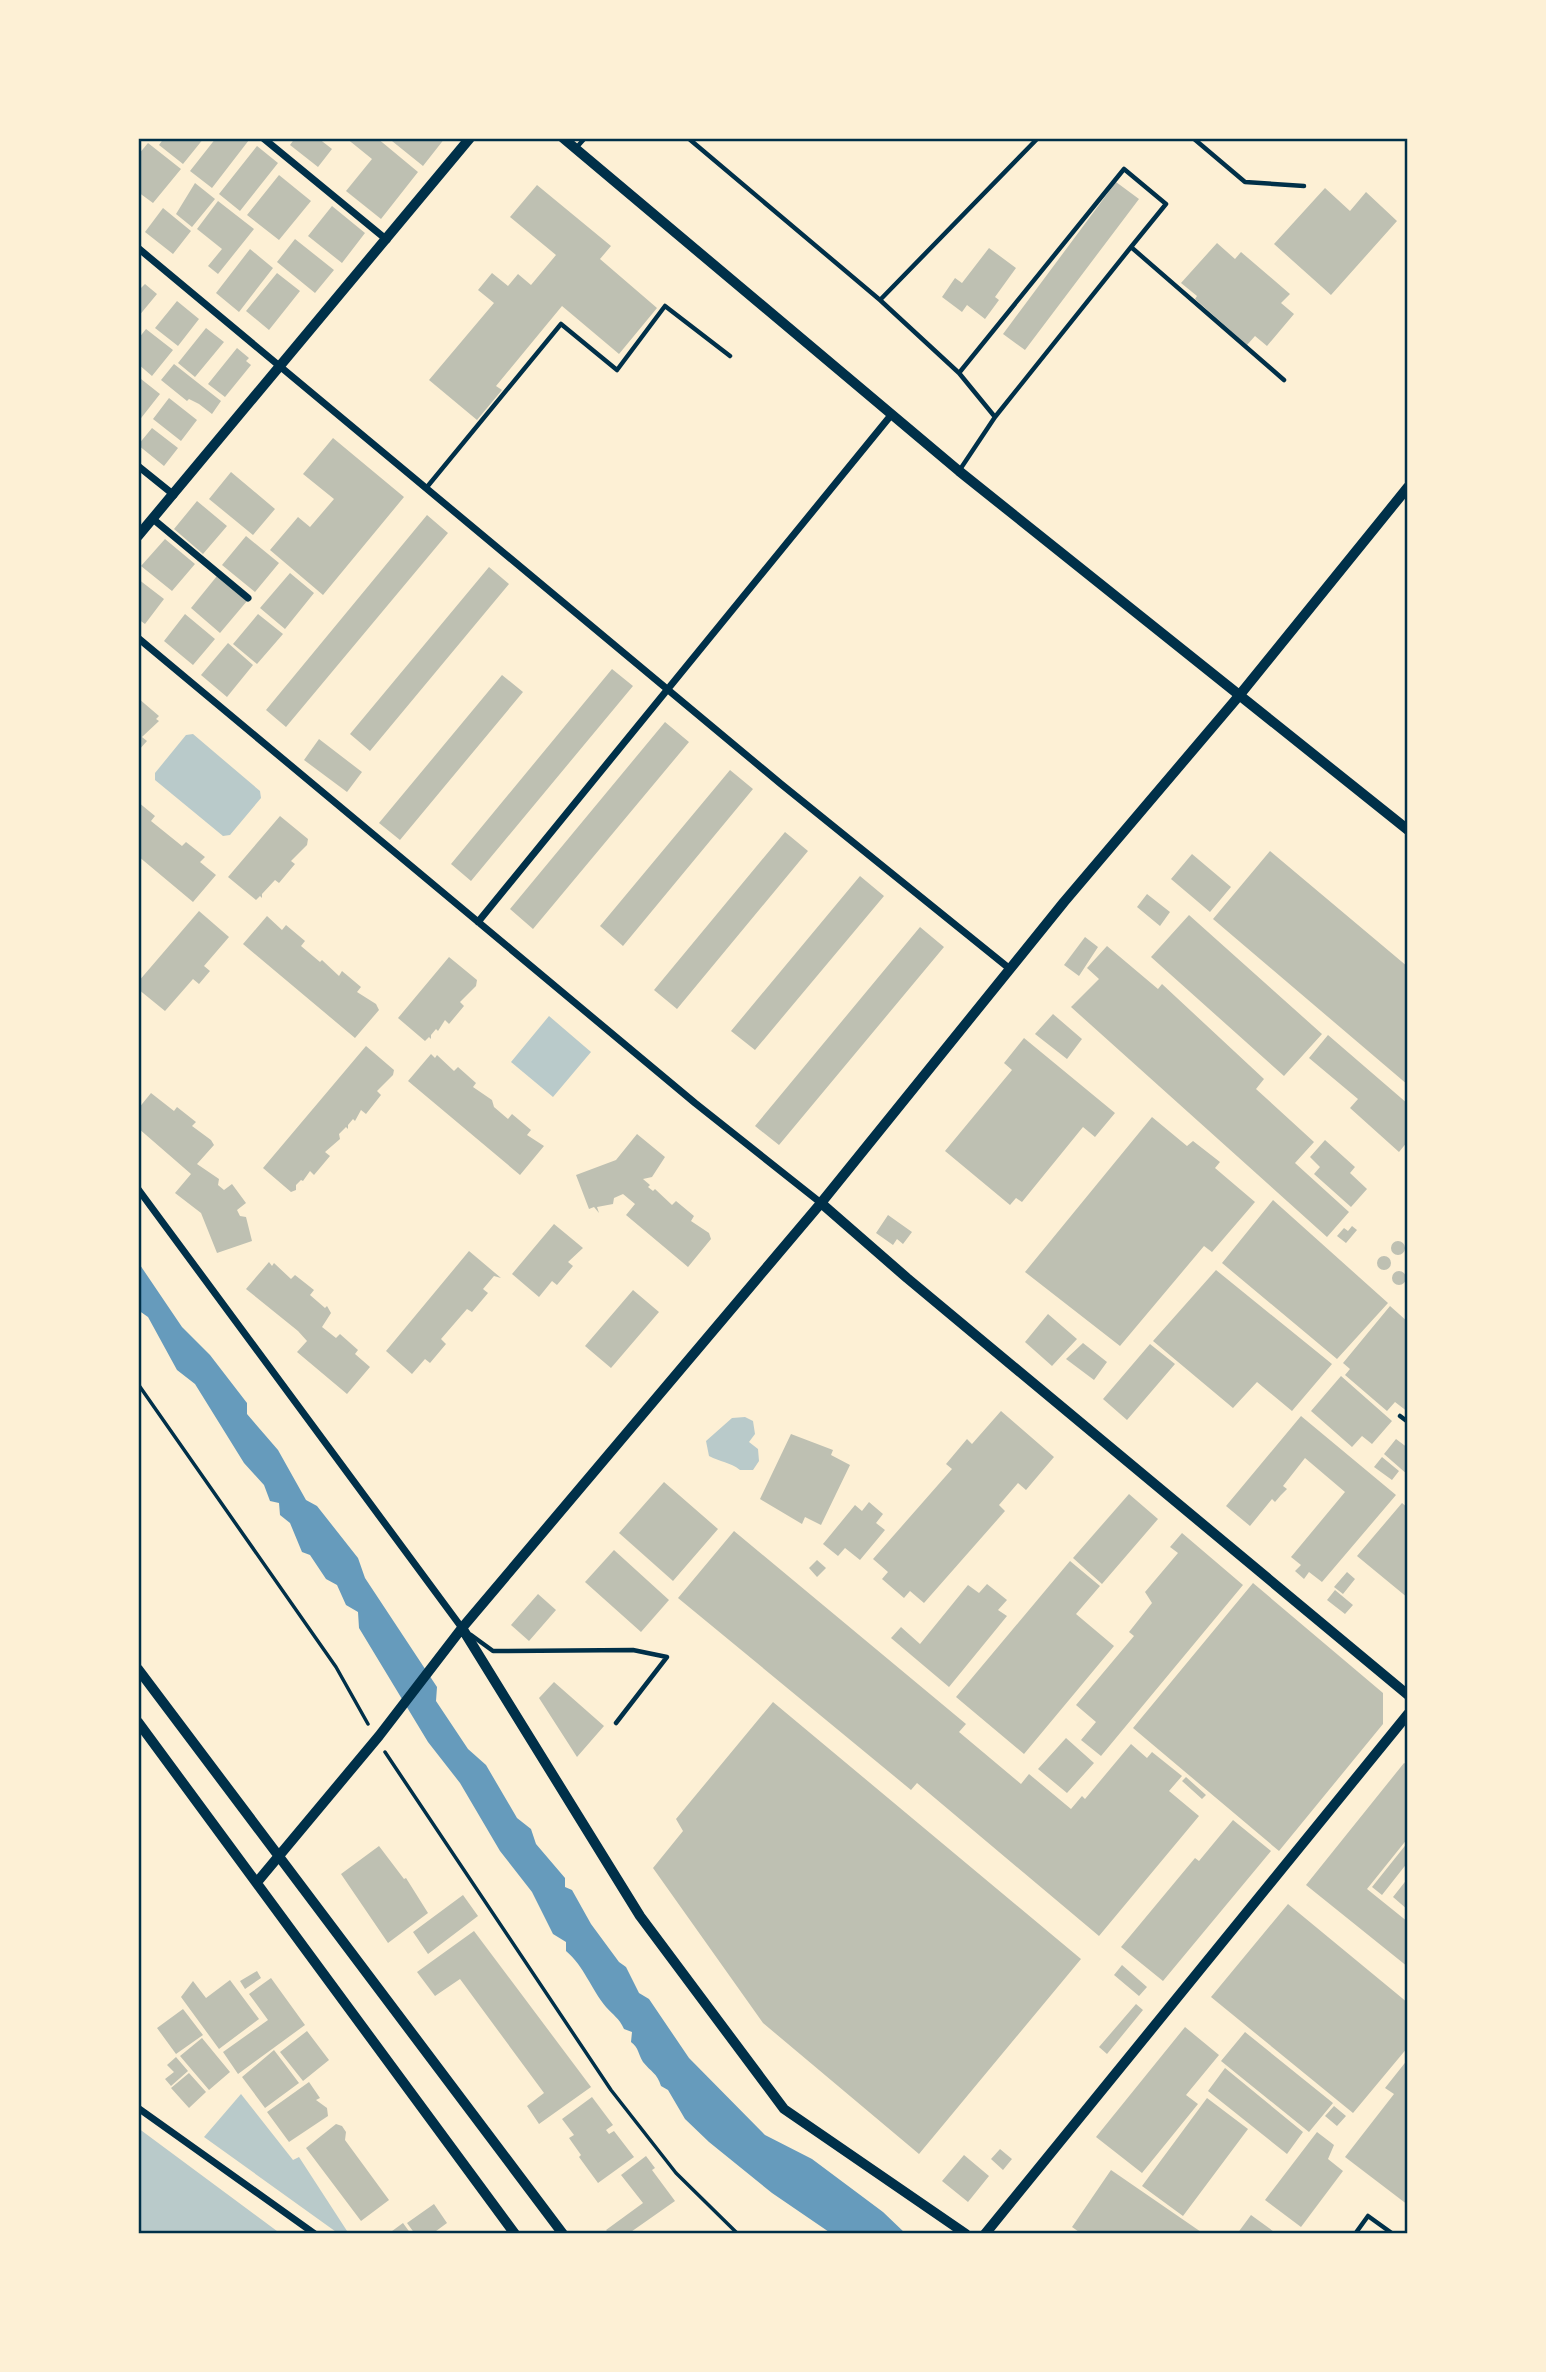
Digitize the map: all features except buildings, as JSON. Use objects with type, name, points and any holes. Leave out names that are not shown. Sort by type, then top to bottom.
[{"type":"street","points":[[263,138],[387,240]]},
{"type":"street","points":[[138,536],[470,138]]},
{"type":"street","points":[[563,138],[959,471],[1238,697],[1408,830]]},
{"type":"street","points":[[138,248],[781,784],[1010,969]]},
{"type":"street","points":[[478,922],[892,414]]},
{"type":"street","points":[[138,466],[174,495]]},
{"type":"street","points":[[258,1881],[378,1737],[461,1628],[821,1203],[1010,969],[1238,697],[1408,486]]},
{"type":"street","points":[[153,519],[248,598]]},
{"type":"street","points":[[138,638],[695,1103],[821,1203],[907,1278],[1408,1695]]},
{"type":"street","points":[[138,1189],[461,1628],[640,1916],[784,2109],[966,2234]]},
{"type":"street","points":[[138,1669],[281,1855],[563,2234]]},
{"type":"street","points":[[985,2234],[1408,1714]]},
{"type":"street","points":[[138,1722],[258,1881],[514,2234]]},
{"type":"street","points":[[138,2108],[315,2234]]},
{"type":"lane","points":[[575,149],[585,138]]},
{"type":"lane","points":[[688,138],[880,300],[959,373],[995,417]]},
{"type":"lane","points":[[880,300],[1038,138]]},
{"type":"lane","points":[[1193,138],[1245,182],[1304,186]]},
{"type":"lane","points":[[959,373],[1124,169],[1166,204],[995,417],[959,471]]},
{"type":"lane","points":[[1131,247],[1284,380]]},
{"type":"lane","points":[[427,487],[561,324],[617,370],[665,306],[730,356]]},
{"type":"lane","points":[[1401,1416],[1408,1422]]},
{"type":"lane","points":[[461,1628],[493,1651],[634,1650],[667,1657],[616,1723]]},
{"type":"lane","points":[[1355,2234],[1368,2216],[1393,2234]]},
{"type":"path","points":[[138,1384],[336,1667],[378,1737],[611,2090],[676,2173],[738,2234]]},
{"type":"shaded area","points":[[193,734],[260,791],[261,798],[230,835],[223,836],[155,780],[155,773],[186,735]]},
{"type":"shaded area","points":[[549,1016],[591,1052],[553,1097],[511,1062]]},
{"type":"shaded area","points":[[745,1417],[753,1421],[755,1434],[749,1442],[758,1449],[759,1461],[753,1470],[740,1470],[709,1456],[706,1441],[732,1418]]},
{"type":"shaded area","points":[[241,2094],[293,2160],[299,2157],[349,2234],[339,2234],[204,2137]]},
{"type":"shaded area","points":[[138,2128],[281,2234],[138,2234]]},
{"type":"water","points":[[138,1262],[182,1327],[210,1355],[247,1403],[247,1414],[278,1450],[306,1500],[317,1506],[358,1558],[365,1578],[437,1687],[436,1701],[468,1749],[486,1765],[517,1818],[531,1829],[536,1844],[565,1878],[565,1887],[572,1890],[591,1924],[619,1962],[626,1967],[639,1993],[649,1999],[689,2058],[765,2135],[812,2159],[883,2212],[906,2234],[832,2234],[772,2193],[685,2119],[668,2090],[661,2086],[656,2075],[643,2062],[631,2042],[632,2032],[624,2029],[606,2007],[578,1964],[566,1951],[566,1942],[553,1934],[532,1892],[500,1851],[460,1783],[428,1742],[359,1628],[358,1612],[346,1605],[337,1585],[326,1579],[310,1555],[302,1552],[290,1523],[280,1515],[279,1503],[270,1501],[264,1485],[244,1463],[195,1384],[177,1370],[148,1317],[138,1310]]}]
